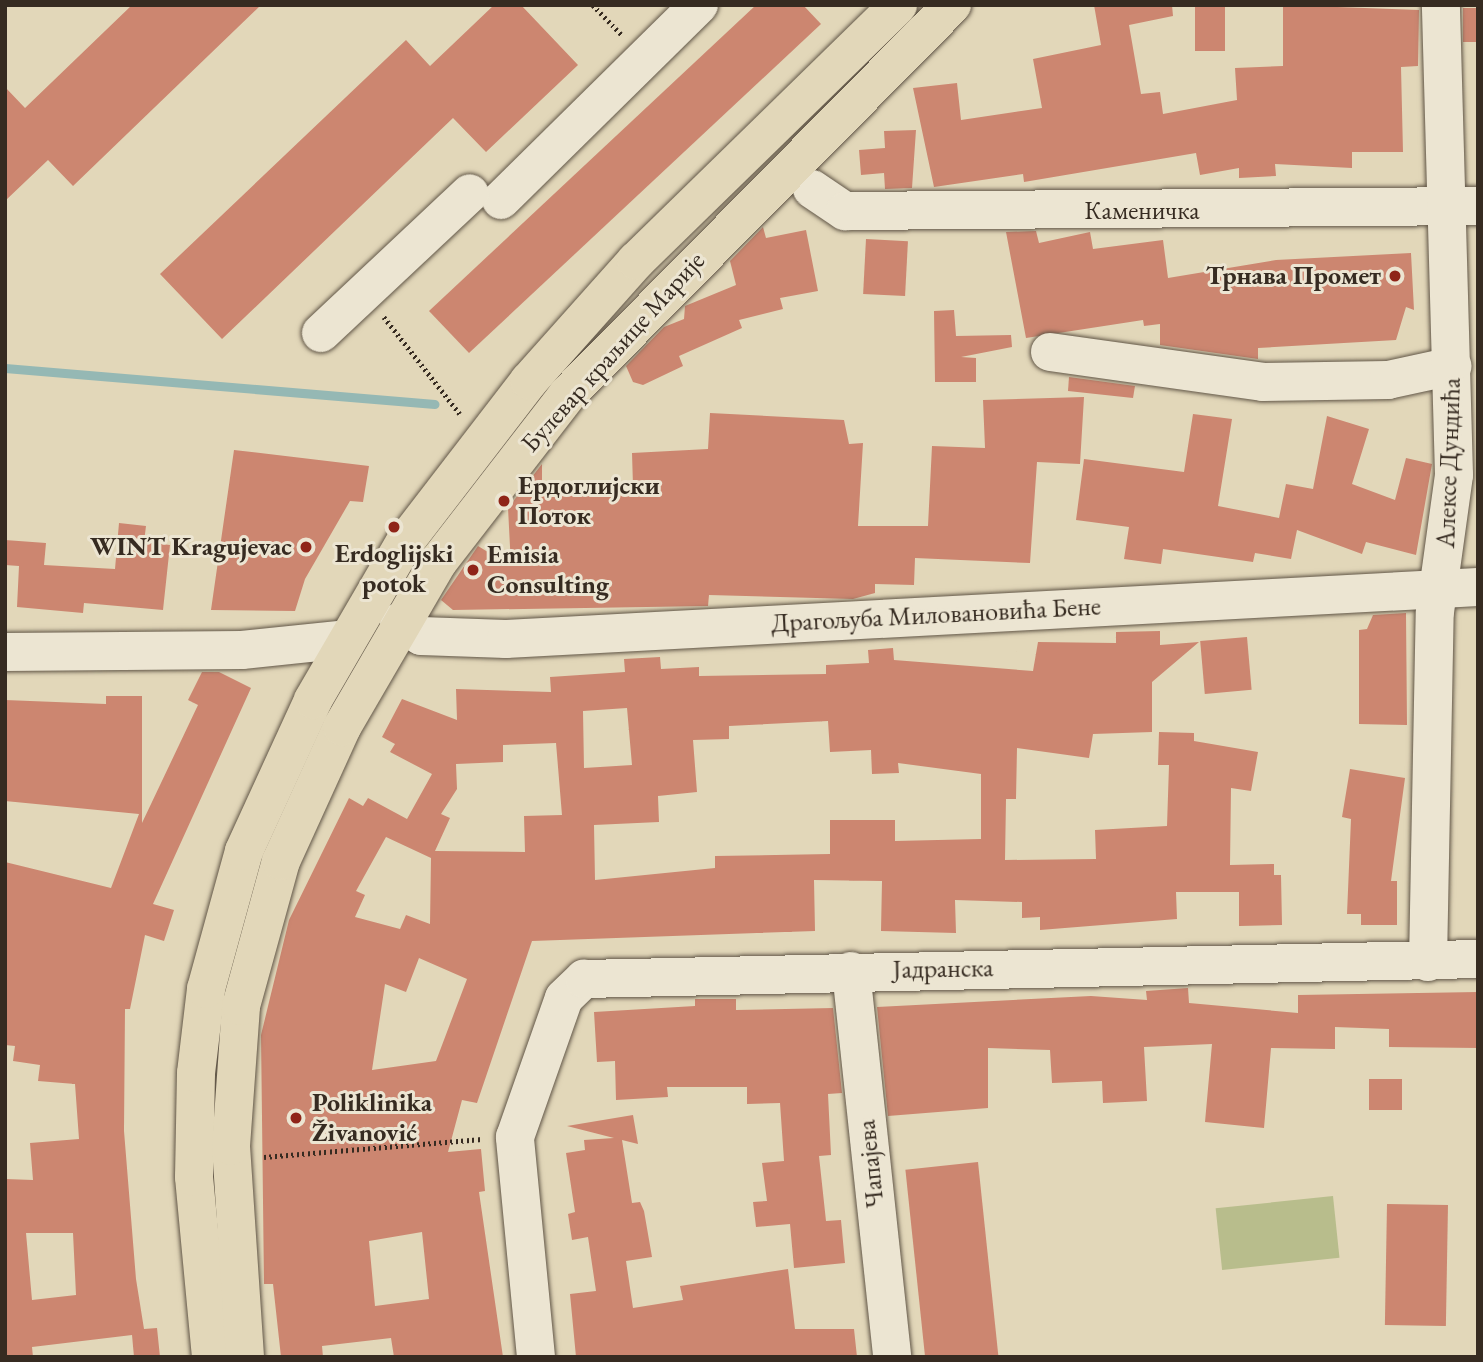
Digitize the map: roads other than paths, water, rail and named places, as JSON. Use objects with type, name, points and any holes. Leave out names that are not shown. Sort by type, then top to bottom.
[{"type":"main road","name":"Булевар краљице Марије","points":[[211,1357],[194,1177],[196,1073],[206,989],[254,827],[346,639],[405,542],[483,436],[636,261],[898,5]]},
{"type":"main road","name":"Булевар краљице Марије","points":[[245,1357],[232,1160],[241,1006],[271,892],[327,756],[399,622],[466,523],[598,360],[952,5]]},
{"type":"street","points":[[321,334],[486,197],[699,5]]},
{"type":"street","name":"Алексе Дундића","points":[[1428,962],[1438,588],[1454,475],[1453,366],[1461,207],[1441,5]]},
{"type":"street","name":"Каменичка","points":[[813,189],[845,211],[1461,207]]},
{"type":"street","points":[[1050,352],[1263,382],[1388,380],[1453,366]]},
{"type":"street","name":"Драгољуба Миловановића Бене","points":[[399,622],[421,636],[506,639],[1478,587]]},
{"type":"street","points":[[5,652],[242,650],[346,639]]},
{"type":"street","name":"Јадранска","points":[[536,1357],[515,1137],[564,998],[584,979],[1478,959]]},
{"type":"street","name":"Чапајева","points":[[851,971],[892,1357]]},
{"type":"waterway","points":[[5,368],[434,404]]},
{"type":"place","name":"Трнава Промет","points":[[1395,276]]},
{"type":"place","name":"Ердоглијски Поток","points":[[504,501]]},
{"type":"place","name":"Erdoglijski potok","points":[[394,527]]},
{"type":"place","name":"WINT Kragujevac","points":[[306,547]]},
{"type":"place","name":"Emisia Consulting","points":[[473,570]]},
{"type":"place","name":"Poliklinika Živanović","points":[[296,1118]]}]
